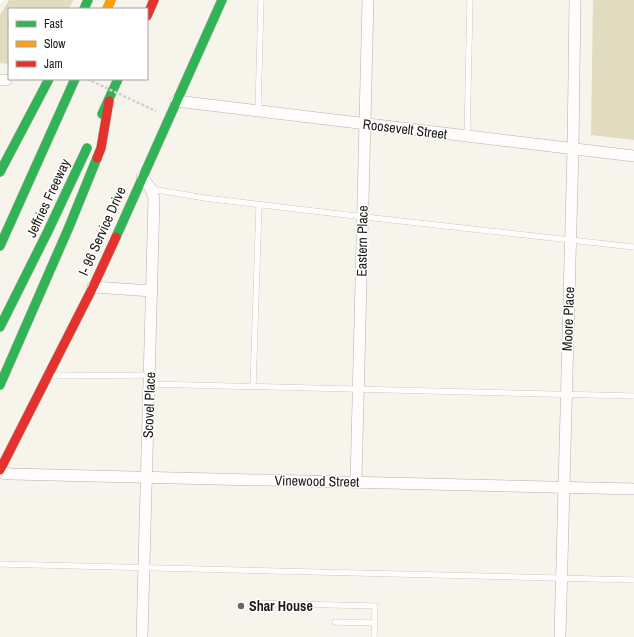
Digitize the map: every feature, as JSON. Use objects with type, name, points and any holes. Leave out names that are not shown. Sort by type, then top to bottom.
[{"type":"main road","points":[[148,14],[154,0]]},
{"type":"main road","name":"I- 96 Service Drive","points":[[0,471],[93,287],[222,0]]},
{"type":"main road","points":[[0,172],[48,80]]},
{"type":"main road","name":"Jeffries Freeway","points":[[0,246],[75,80]]},
{"type":"main road","name":"Jeffries Freeway","points":[[0,327],[48,231],[118,80]]},
{"type":"main road","points":[[0,385],[69,227],[101,148],[109,101]]},
{"type":"street","name":"Eastern Place","points":[[356,482],[368,0]]},
{"type":"street","name":"Moore Place","points":[[560,637],[573,148],[575,0]]},
{"type":"street","name":"Roosevelt Street","points":[[176,101],[365,125],[634,156]]},
{"type":"street","name":"Scovel Place","points":[[142,176],[151,189],[154,199],[142,637]]},
{"type":"street","points":[[93,287],[152,291]]},
{"type":"street","name":"Vinewood Street","points":[[0,471],[146,477],[634,489]]},
{"type":"lane","points":[[258,112],[261,0]]},
{"type":"lane","points":[[467,137],[470,0]]},
{"type":"lane","points":[[151,189],[259,205],[634,247]]},
{"type":"lane","points":[[254,387],[259,205]]},
{"type":"lane","points":[[48,376],[150,380],[254,387],[634,396]]},
{"type":"lane","points":[[0,564],[634,580]]},
{"type":"lane","points":[[256,603],[375,606],[374,637]]},
{"type":"lane","points":[[335,622],[374,624]]},
{"type":"path","points":[[89,80],[156,111]]},
{"type":"shaded area","points":[[9,0],[73,0],[69,8],[8,8],[8,64],[0,63],[0,15]]},
{"type":"shaded area","points":[[593,0],[634,0],[634,140],[591,135]]},
{"type":"traffic: fast","points":[[84,8],[88,0]]},
{"type":"traffic: fast","points":[[116,237],[222,0]]},
{"type":"traffic: fast","points":[[0,172],[48,80]]},
{"type":"traffic: fast","points":[[0,246],[75,80]]},
{"type":"traffic: fast","points":[[102,114],[118,80]]},
{"type":"traffic: fast","points":[[0,327],[48,231],[87,148]]},
{"type":"traffic: fast","points":[[0,385],[69,227],[97,158]]},
{"type":"traffic: slow","points":[[107,8],[111,0]]},
{"type":"traffic: jam","points":[[148,14],[154,0]]},
{"type":"traffic: jam","points":[[97,158],[101,148],[109,101]]},
{"type":"traffic: jam","points":[[0,470],[93,287],[116,237]]},
{"type":"place","name":"Shar House","points":[[241,606]]}]
